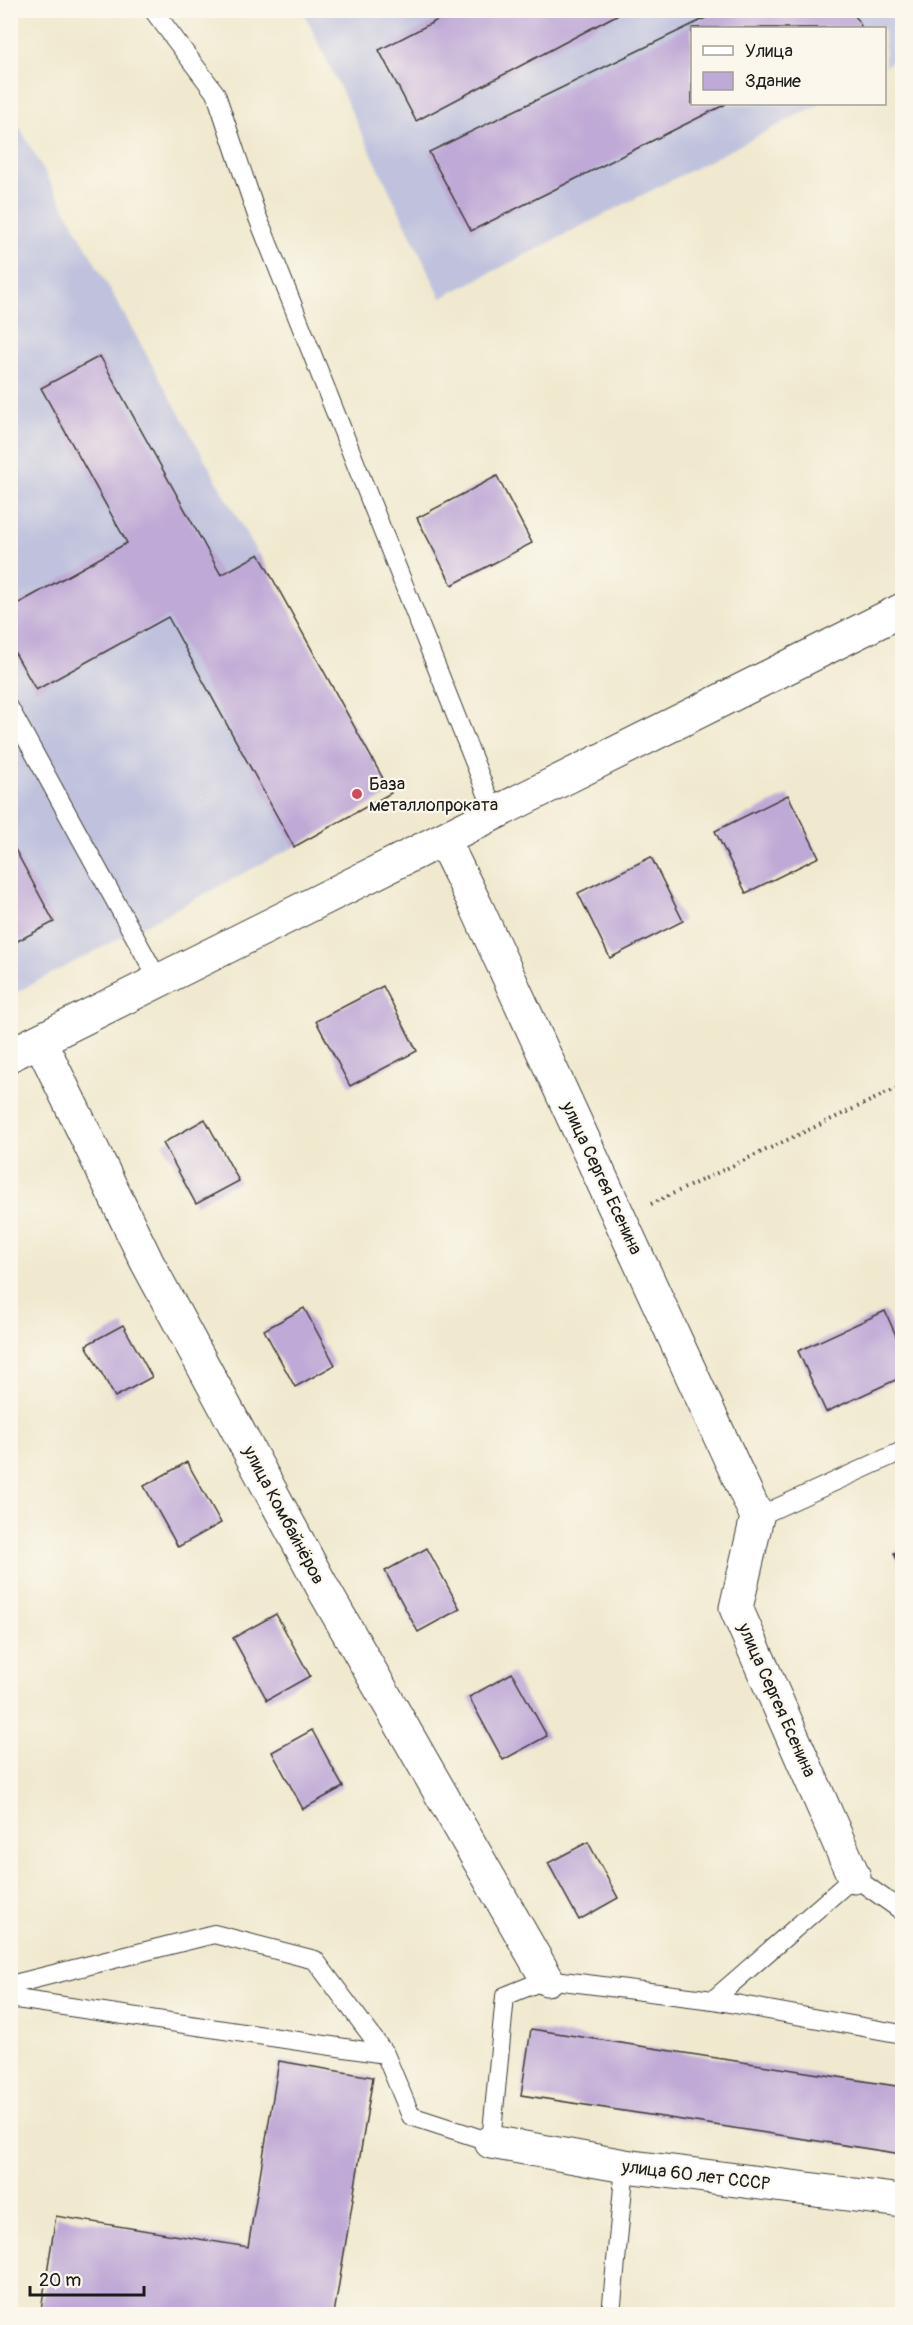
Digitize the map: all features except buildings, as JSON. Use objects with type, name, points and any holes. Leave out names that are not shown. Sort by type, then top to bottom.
[{"type":"street","points":[[10,1055],[903,609]]},
{"type":"street","name":"улица Сергея Есенина","points":[[443,839],[621,1219],[757,1517],[736,1608],[854,1877]]},
{"type":"street","name":"улица Комбайнёров","points":[[40,1041],[147,1262],[324,1590],[547,1979]]},
{"type":"street","name":"улица 60 лет СССР","points":[[491,2142],[625,2166],[903,2201]]},
{"type":"lane","points":[[153,10],[216,94],[256,213],[495,814]]},
{"type":"lane","points":[[10,709],[159,981]]},
{"type":"lane","points":[[757,1517],[903,1451]]},
{"type":"lane","points":[[712,2000],[854,1877],[903,1911]]},
{"type":"lane","points":[[10,1985],[214,1934],[315,1960],[385,2054],[411,2116],[491,2142],[505,1996],[547,1979],[712,2000],[903,2034]]},
{"type":"lane","points":[[10,1998],[385,2054]]},
{"type":"lane","points":[[610,2314],[625,2166]]},
{"type":"path","points":[[621,1219],[903,1086]]},
{"type":"shaded area","points":[[303,11],[902,11],[902,53],[886,66],[886,27],[691,27],[691,105],[818,105],[441,298]]},
{"type":"shaded area","points":[[10,110],[391,793],[294,847],[11,995]]},
{"type":"place","name":"База металлопроката","points":[[357,794]]}]
